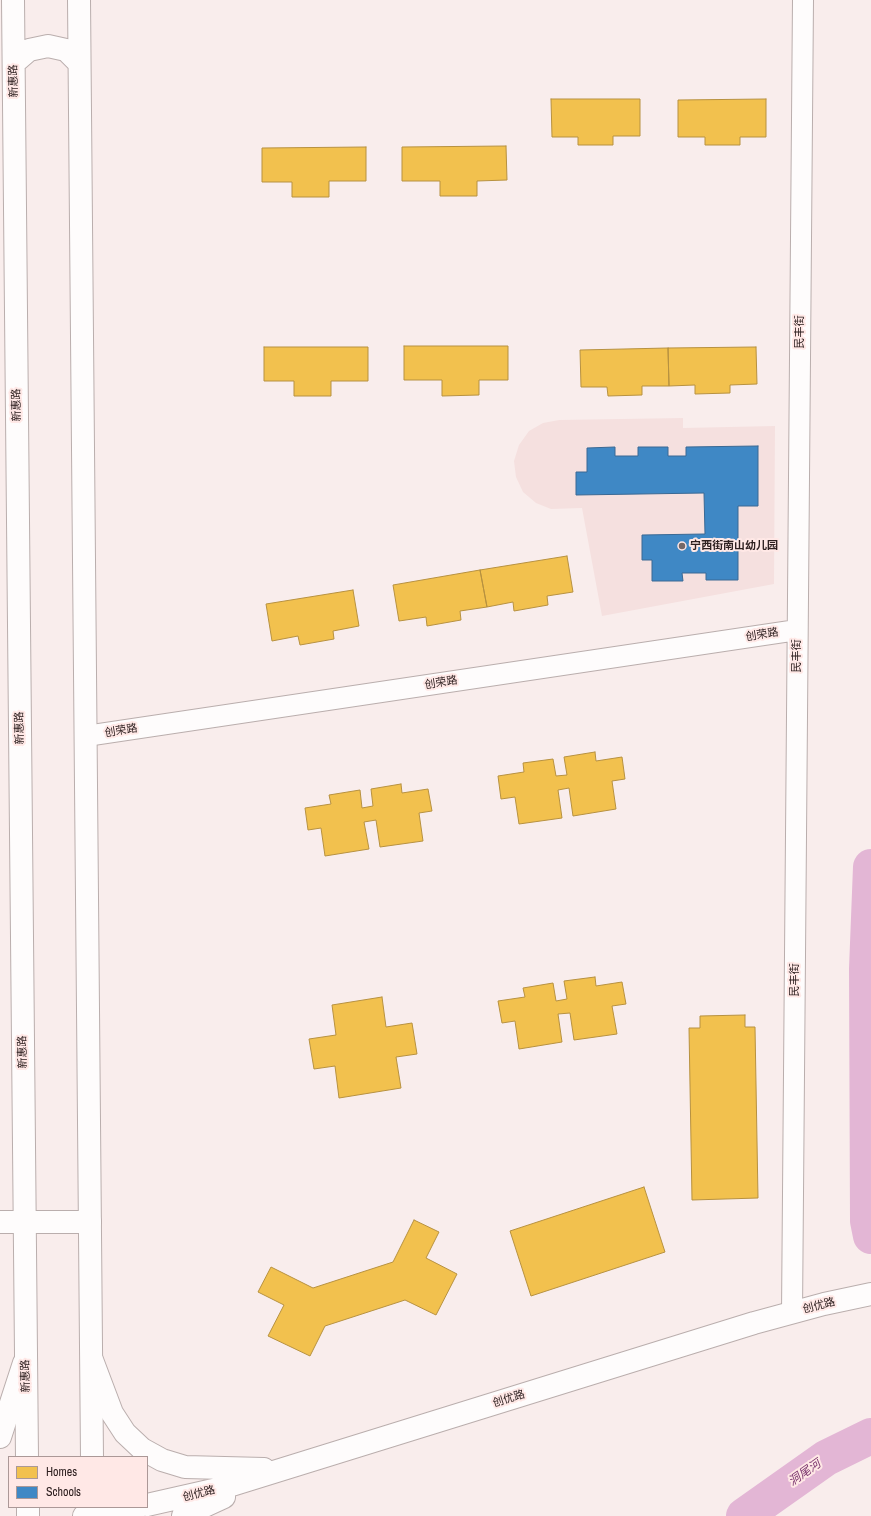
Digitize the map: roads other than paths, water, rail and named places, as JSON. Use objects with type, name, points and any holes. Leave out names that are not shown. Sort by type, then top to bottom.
[{"type":"main road","name":"新惠路","points":[[13,0],[14,63],[8,185],[25,1222],[27,1456]]},
{"type":"main road","points":[[79,0],[92,1456]]},
{"type":"main road","points":[[14,63],[29,50],[48,46],[66,50],[79,63]]},
{"type":"main road","points":[[0,1222],[90,1222]]},
{"type":"main road","name":"创优路","points":[[148,1505],[222,1488],[792,1313],[824,1304],[871,1294]]},
{"type":"main road","points":[[0,1437],[26,1356]]},
{"type":"main road","points":[[91,1358],[112,1413],[125,1433],[149,1453],[162,1460],[185,1467],[285,1469]]},
{"type":"main road","points":[[183,1516],[285,1469]]},
{"type":"main road","points":[[91,1514],[131,1508]]},
{"type":"street","name":"民丰街","points":[[792,1313],[803,0]]},
{"type":"street","name":"创荣路","points":[[86,736],[797,630]]},
{"type":"waterway","points":[[871,867],[867,969],[868,1221],[871,1236]]},
{"type":"waterway","name":"洞尾河","points":[[744,1516],[826,1458],[871,1436]]},
{"type":"place","name":"宁西街南山幼儿园","points":[[682,546]]}]
